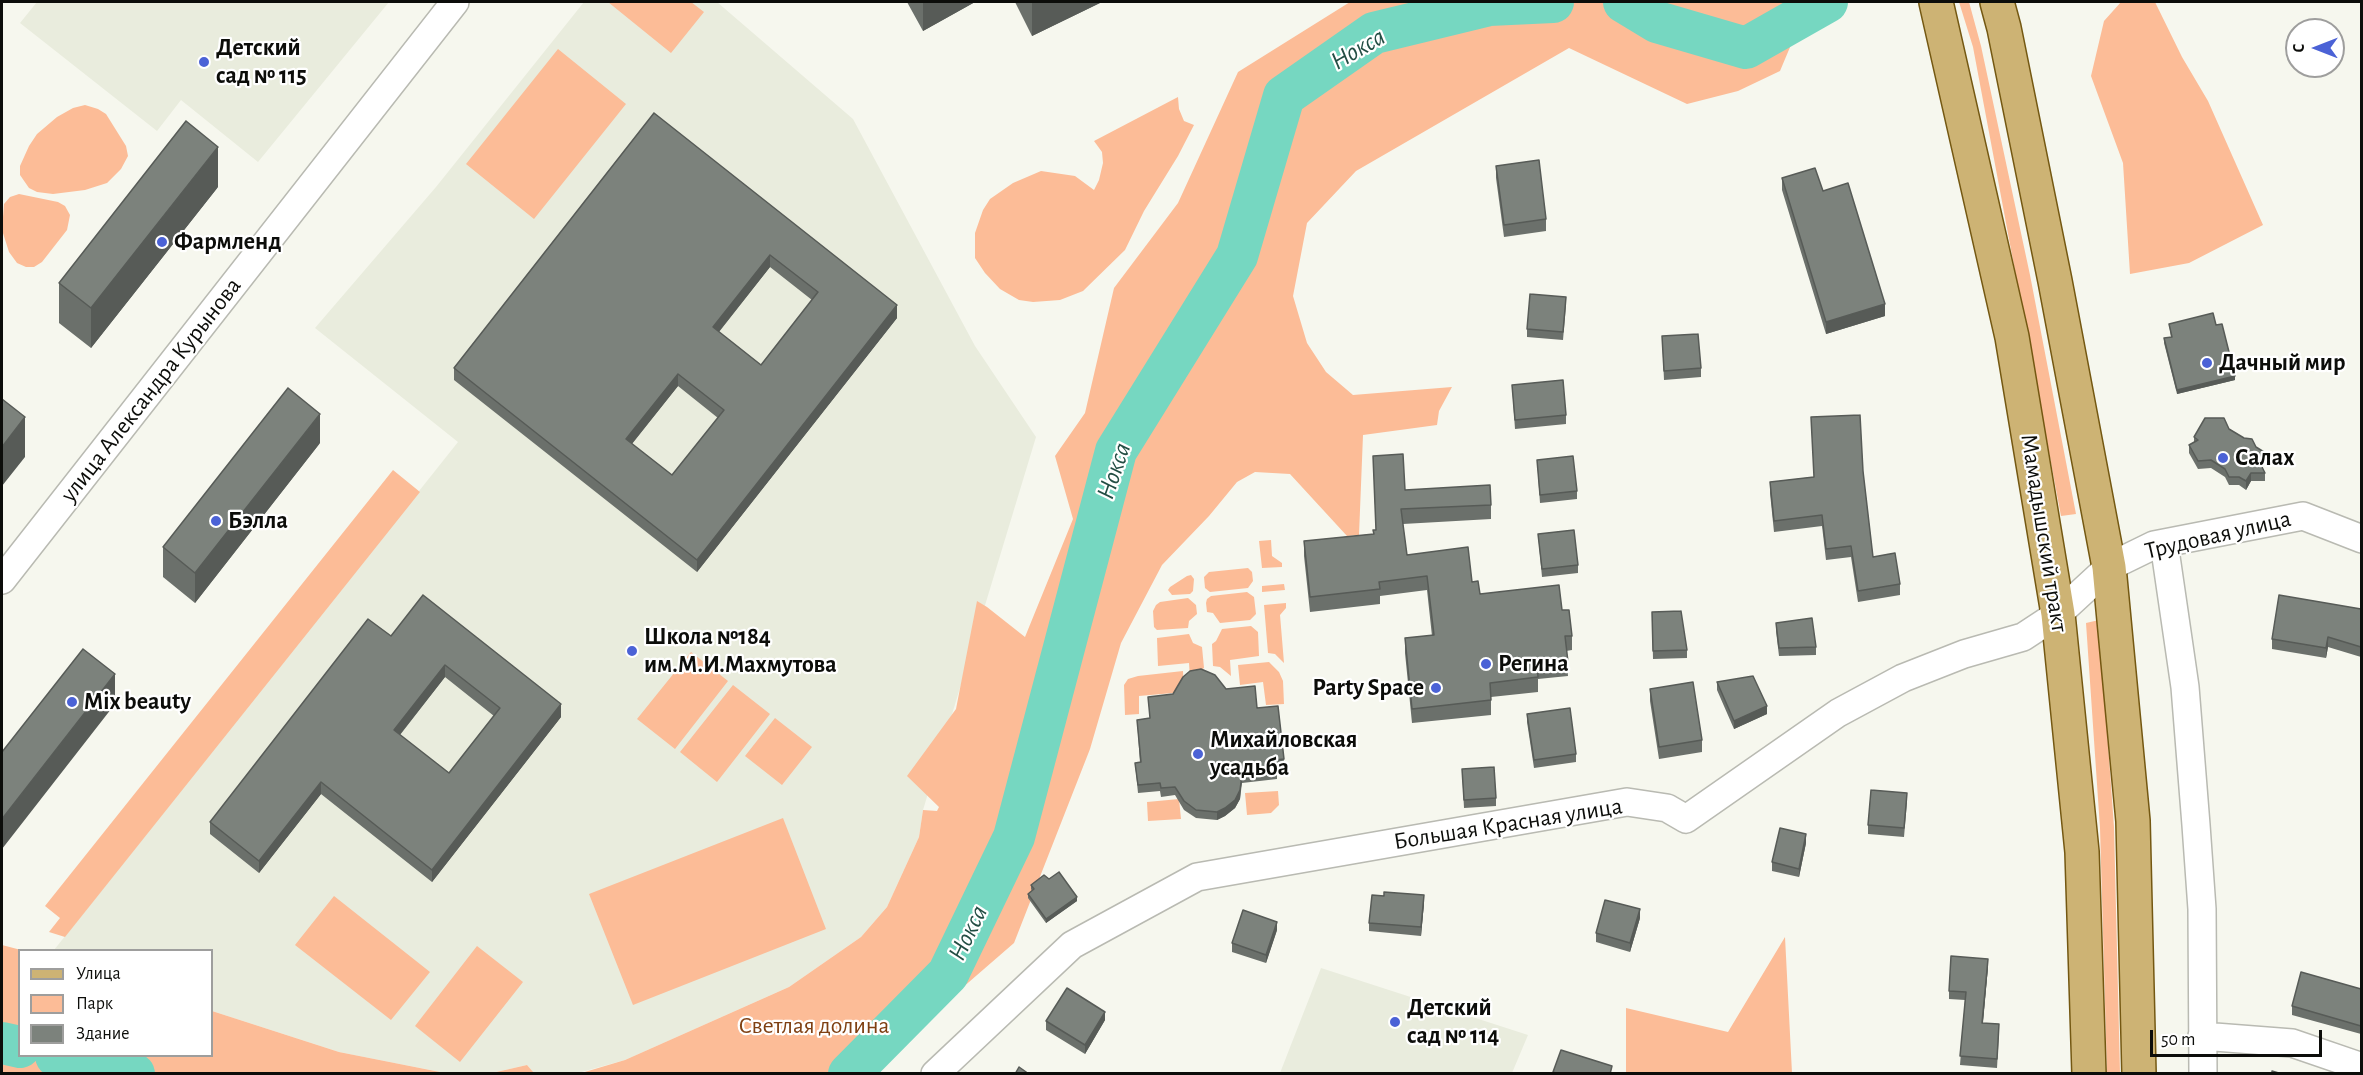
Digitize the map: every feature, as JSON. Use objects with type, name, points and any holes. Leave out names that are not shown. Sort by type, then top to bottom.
[{"type":"main road","name":"Мамадышский тракт","points":[[1936,2],[2012,337],[2058,614],[2082,852],[2089,1074]]},
{"type":"main road","points":[[2000,15],[2109,567],[2133,820],[2139,1074]]},
{"type":"street","name":"улица Александра Курынова","points":[[2,580],[455,2]]},
{"type":"street","name":"Трудовая улица","points":[[2109,567],[2154,545],[2303,516],[2361,539]]},
{"type":"street","points":[[2164,543],[2186,687],[2202,909],[2203,1074]]},
{"type":"street","name":"Большая Красная улица","points":[[935,1074],[1072,945],[1197,877],[1627,802],[1667,808],[1686,819],[1838,713],[1903,678],[1964,654],[2023,637],[2058,614],[2109,567]]},
{"type":"street","points":[[2202,1036],[2292,1043],[2361,1067]]},
{"type":"shaded area","name":"Детский сад № 115","points":[[37,2],[389,2],[258,162],[181,100],[157,131],[20,23]]},
{"type":"shaded area","name":"Школа №184 им.М.И.Махмутова","points":[[584,2],[717,2],[853,119],[975,346],[1036,437],[923,810],[919,837],[887,907],[861,937],[789,987],[625,1060],[578,1073],[534,1073],[527,1065],[492,1073],[445,1073],[339,1052],[213,1011],[213,949],[55,949],[458,442],[315,328],[436,187]]},
{"type":"shaded area","name":"Детский сад № 114","points":[[1321,968],[1528,1035],[1512,1073],[1280,1073]]},
{"type":"green space","points":[[608,2],[691,2],[704,12],[671,53]]},
{"type":"green space","name":"Светлая долина","points":[[1350,2],[1809,2],[1780,71],[1738,91],[1687,104],[1569,48],[1356,171],[1307,223],[1293,296],[1307,343],[1326,372],[1353,395],[1452,387],[1439,411],[1437,425],[1363,435],[1359,535],[1347,536],[1290,474],[1255,472],[1237,482],[1209,516],[1162,565],[1121,643],[1090,749],[1014,943],[864,1073],[578,1074],[625,1060],[789,987],[861,937],[887,907],[919,837],[923,810],[937,811],[939,807],[907,776],[956,709],[977,601],[1025,637],[1073,519],[1055,456],[1085,413],[1114,288],[1178,203],[1238,72]]},
{"type":"green space","points":[[1959,2],[1969,2],[1981,46],[2030,275],[2076,514],[2061,516],[1973,47]]},
{"type":"green space","points":[[2121,2],[2155,2],[2182,57],[2208,101],[2263,225],[2189,263],[2130,274],[2123,163],[2091,76],[2104,21]]},
{"type":"green space","points":[[558,49],[626,104],[534,219],[466,164]]},
{"type":"green space","points":[[1178,97],[1179,109],[1184,121],[1194,125],[1144,211],[1125,250],[1083,291],[1060,300],[1033,302],[1019,300],[1000,289],[975,258],[975,233],[983,210],[990,199],[1013,183],[1041,171],[1075,176],[1094,190],[1103,163],[1102,152],[1094,141]]},
{"type":"green space","points":[[85,105],[106,114],[126,146],[128,156],[121,169],[107,183],[85,190],[53,194],[37,192],[29,188],[20,175],[20,166],[37,134],[57,117],[73,108]]},
{"type":"green space","points":[[19,194],[58,202],[65,206],[70,215],[67,230],[42,262],[34,267],[26,267],[17,263],[9,252],[2,230],[4,204],[10,197]]},
{"type":"green space","points":[[393,470],[420,492],[65,937],[49,932],[60,918],[45,906]]},
{"type":"green space","points":[[1271,540],[1272,556],[1282,563],[1282,567],[1262,568],[1259,541]]},
{"type":"green space","points":[[1248,568],[1252,572],[1253,581],[1248,588],[1210,592],[1205,588],[1204,577],[1209,572]]},
{"type":"green space","points":[[1191,575],[1194,579],[1193,591],[1190,594],[1172,595],[1168,590],[1170,587]]},
{"type":"green space","points":[[1284,584],[1285,590],[1262,592],[1262,586]]},
{"type":"green space","points":[[1247,592],[1254,597],[1256,614],[1250,620],[1220,623],[1213,613],[1207,612],[1207,599],[1211,596]]},
{"type":"green space","points":[[1188,598],[1196,605],[1197,614],[1189,621],[1188,628],[1157,630],[1154,627],[1153,611],[1156,605],[1160,602]]},
{"type":"green space","points":[[1286,603],[1286,608],[1280,615],[1284,663],[1275,654],[1268,653],[1264,605]]},
{"type":"green space","points":[[2099,620],[2114,827],[2120,1073],[2107,1073],[2100,828],[2086,623]]},
{"type":"green space","points":[[1251,626],[1258,632],[1259,656],[1230,660],[1231,676],[1220,667],[1213,666],[1212,644],[1222,629]]},
{"type":"green space","points":[[1189,634],[1193,643],[1202,647],[1204,668],[1190,678],[1189,663],[1158,666],[1157,638]]},
{"type":"green space","points":[[691,652],[728,681],[675,749],[637,719]]},
{"type":"green space","points":[[1269,662],[1279,672],[1283,681],[1284,704],[1266,705],[1263,682],[1240,685],[1238,665]]},
{"type":"green space","points":[[1183,671],[1184,692],[1139,696],[1139,714],[1125,715],[1124,685],[1128,679]]},
{"type":"green space","points":[[733,685],[770,714],[717,782],[680,752]]},
{"type":"green space","points":[[775,718],[812,747],[782,785],[745,756]]},
{"type":"green space","points":[[1278,791],[1279,805],[1271,813],[1247,815],[1245,793]]},
{"type":"green space","points":[[1179,799],[1181,819],[1148,821],[1147,802]]},
{"type":"green space","points":[[783,818],[826,929],[633,1005],[589,894]]},
{"type":"green space","points":[[334,896],[430,972],[391,1020],[295,945]]},
{"type":"green space","points":[[1785,937],[1792,1073],[1626,1073],[1626,1008],[1728,1032]]},
{"type":"green space","points":[[2,945],[18,949],[18,1057],[213,1057],[213,1011],[339,1052],[445,1073],[2,1073]]},
{"type":"green space","points":[[477,946],[523,982],[460,1062],[415,1026]]},
{"type":"green space","points":[[527,1065],[534,1073],[492,1073]]},
{"type":"building","points":[[654,113],[897,305],[697,560],[454,368]],"holes":[[[770,255],[818,292],[761,365],[713,327]],[[678,374],[724,410],[672,475],[626,439]]]},
{"type":"building","points":[[186,121],[218,147],[91,308],[59,283]]},
{"type":"building","points":[[1539,160],[1546,219],[1504,225],[1496,166]]},
{"type":"building","points":[[1815,168],[1823,191],[1848,183],[1885,304],[1826,322],[1782,178]]},
{"type":"building","points":[[1530,294],[1566,297],[1563,332],[1527,329]]},
{"type":"building","points":[[2213,313],[2216,325],[2222,324],[2235,376],[2177,390],[2164,338],[2172,337],[2169,324]]},
{"type":"building","points":[[1698,334],[1701,368],[1664,371],[1662,336]]},
{"type":"building","points":[[1563,380],[1566,415],[1515,420],[1512,385]]},
{"type":"building","points":[[288,388],[320,414],[195,573],[163,547]]},
{"type":"building","points":[[2,399],[25,417],[2,447]]},
{"type":"building","points":[[1860,415],[1863,471],[1873,557],[1895,553],[1900,584],[1858,591],[1851,546],[1826,549],[1822,515],[1774,521],[1770,482],[1814,477],[1811,417]]},
{"type":"building","name":"Салах","points":[[2205,418],[2224,418],[2229,429],[2244,438],[2252,439],[2256,447],[2264,452],[2259,461],[2265,473],[2251,473],[2246,481],[2239,477],[2229,477],[2225,469],[2211,460],[2198,461],[2189,445],[2198,440],[2194,437]]},
{"type":"building","points":[[1403,454],[1405,490],[1490,485],[1491,505],[1401,509],[1407,555],[1468,547],[1472,582],[1478,581],[1480,594],[1559,585],[1562,610],[1569,610],[1572,636],[1565,636],[1568,662],[1537,665],[1538,677],[1490,683],[1491,700],[1412,709],[1405,638],[1434,635],[1427,576],[1379,582],[1380,589],[1310,597],[1304,541],[1374,534],[1373,530],[1376,530],[1373,456]]},
{"type":"building","points":[[1573,456],[1577,491],[1540,495],[1537,460]]},
{"type":"building","points":[[1574,530],[1578,565],[1542,569],[1538,534]]},
{"type":"building","points":[[423,595],[561,704],[432,870],[321,782],[259,861],[210,822],[368,619],[391,636]],"holes":[[[445,665],[500,708],[449,773],[394,730]]]},
{"type":"building","points":[[2279,595],[2361,609],[2361,647],[2328,637],[2326,648],[2272,639]]},
{"type":"building","points":[[1681,611],[1687,650],[1653,651],[1652,612]]},
{"type":"building","points":[[1812,618],[1816,647],[1779,648],[1776,623]]},
{"type":"building","points":[[83,649],[115,674],[2,819],[2,752]]},
{"type":"building","points":[[1201,669],[1215,675],[1226,689],[1255,686],[1257,708],[1278,706],[1284,759],[1276,760],[1277,771],[1242,775],[1240,790],[1235,800],[1217,812],[1196,810],[1184,801],[1175,787],[1161,788],[1160,783],[1138,785],[1135,763],[1141,762],[1137,720],[1150,718],[1148,697],[1173,694],[1183,677],[1190,671]]},
{"type":"building","points":[[1753,676],[1767,706],[1734,721],[1717,682]]},
{"type":"building","points":[[1693,682],[1702,740],[1659,747],[1650,689]]},
{"type":"building","points":[[1570,708],[1576,754],[1534,760],[1527,714]]},
{"type":"building","points":[[1494,767],[1496,798],[1464,800],[1462,769]]},
{"type":"building","points":[[1871,790],[1907,793],[1904,828],[1868,825]]},
{"type":"building","points":[[1780,828],[1806,834],[1799,869],[1772,862]]},
{"type":"building","points":[[1059,872],[1077,897],[1046,919],[1028,894],[1034,889],[1031,885],[1044,875],[1049,879]]},
{"type":"building","points":[[1384,892],[1424,895],[1421,927],[1369,923],[1372,895],[1384,896]]},
{"type":"building","points":[[1605,900],[1640,909],[1630,943],[1596,933]]},
{"type":"building","points":[[1243,910],[1277,922],[1266,955],[1232,943]]},
{"type":"building","points":[[1951,956],[1988,959],[1982,1023],[1999,1024],[1997,1059],[1960,1056],[1966,992],[1949,991]]},
{"type":"building","points":[[2301,972],[2361,989],[2361,1026],[2292,1006]]},
{"type":"building","points":[[1067,988],[1105,1012],[1085,1045],[1046,1021]]},
{"type":"building","points":[[1561,1050],[1612,1066],[1610,1074],[1558,1074],[1553,1072]]},
{"type":"building","points":[[1019,1067],[1029,1074],[1015,1074]]},
{"type":"waterway","name":"Нокса","points":[[849,1074],[948,974],[1014,837],[1116,451],[1237,256],[1284,96],[1374,33],[1489,5],[1553,2]]},
{"type":"waterway","name":"Нокса","points":[[1624,2],[1657,22],[1746,48],[1827,2]]},
{"type":"waterway","name":"Нокса","points":[[2,1043],[18,1047]]},
{"type":"waterway","name":"Нокса","points":[[60,1057],[134,1074]]},
{"type":"place","name":"Детский сад № 115","points":[[204,62]]},
{"type":"place","name":"Фармленд","points":[[162,242]]},
{"type":"place","name":"Дачный мир","points":[[2207,363]]},
{"type":"place","name":"Салах","points":[[2223,458]]},
{"type":"place","name":"Бэлла","points":[[216,521]]},
{"type":"place","name":"Школа №184 им.М.И.Махмутова","points":[[632,651]]},
{"type":"place","name":"Регина","points":[[1486,664]]},
{"type":"place","name":"Party Space","points":[[1436,688]]},
{"type":"place","name":"Mix beauty","points":[[72,702]]},
{"type":"place","name":"Михайловская усадьба","points":[[1198,754]]},
{"type":"place","name":"Детский сад № 114","points":[[1395,1022]]}]
